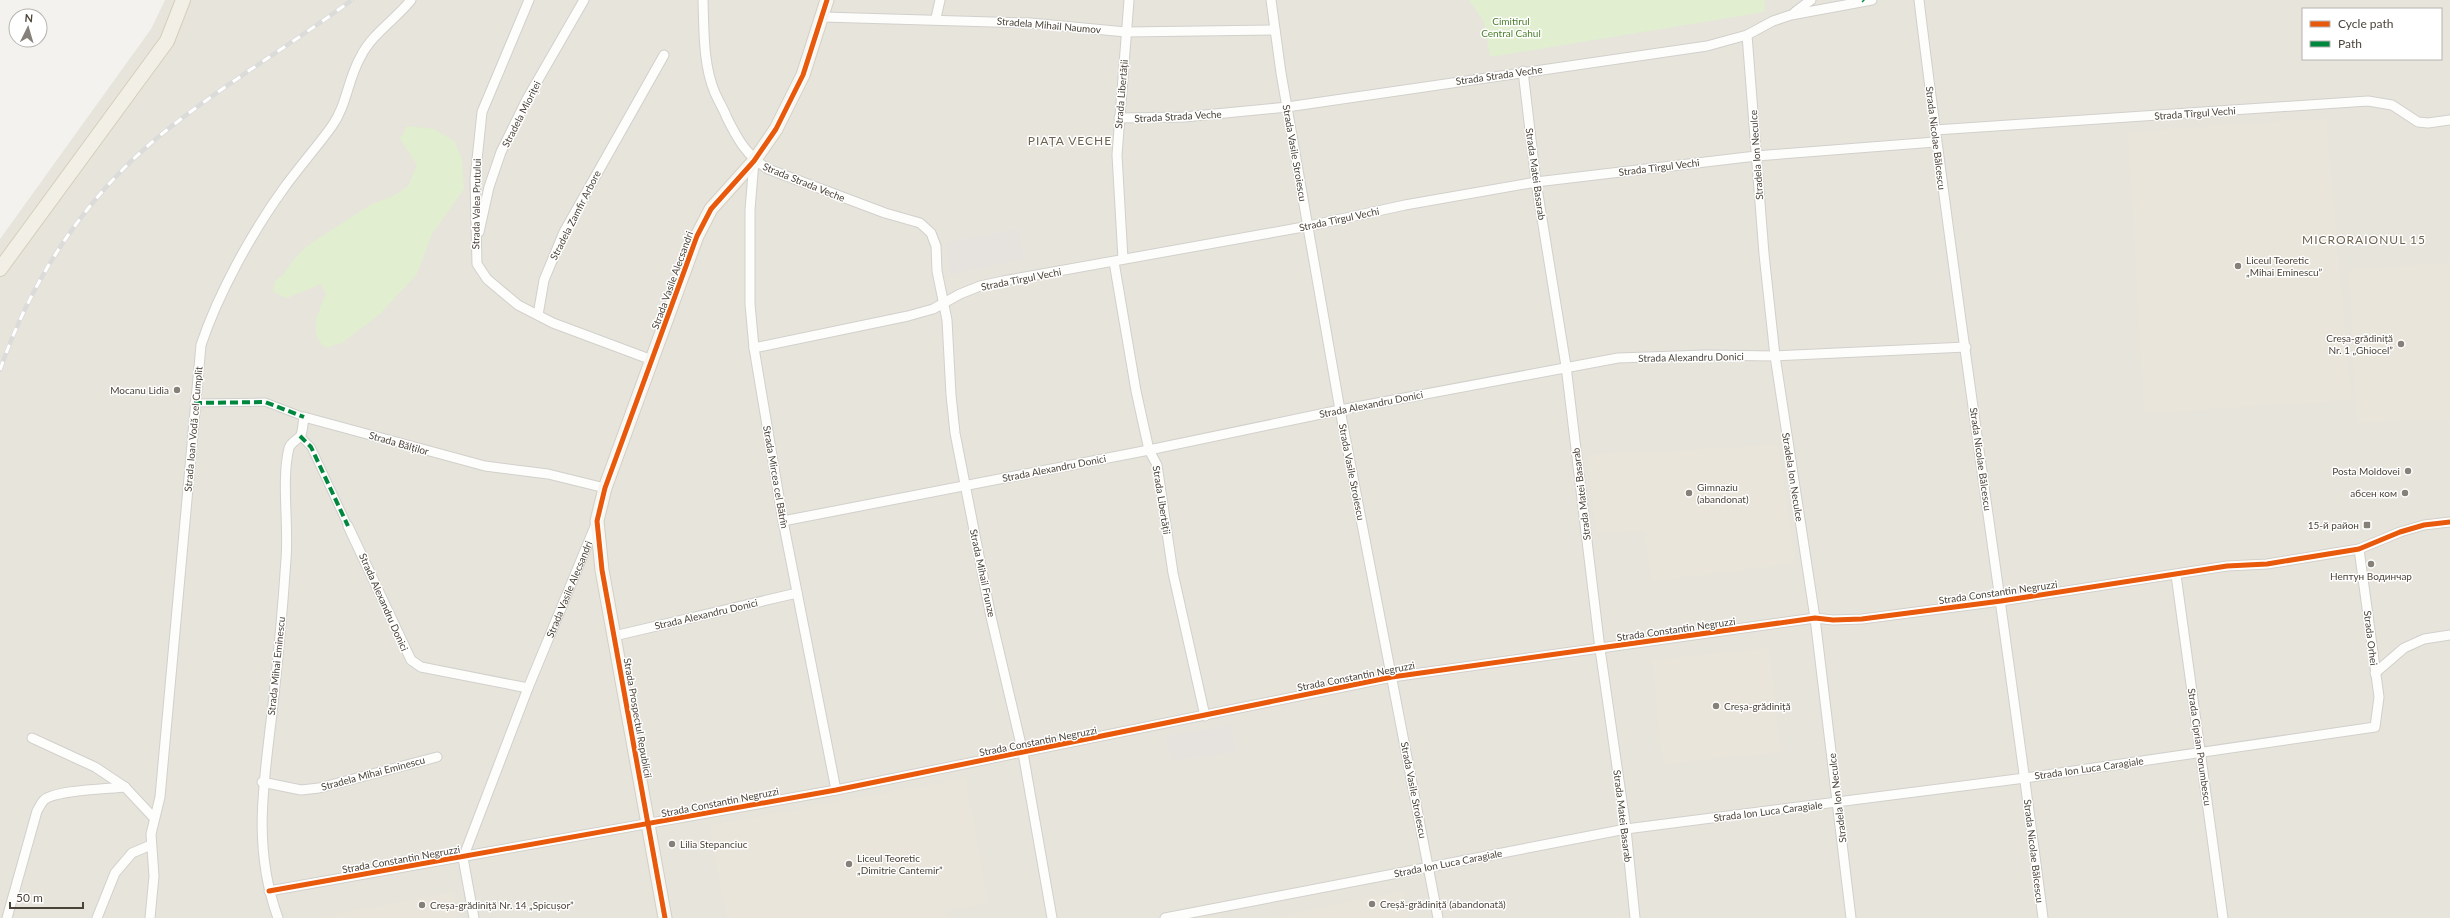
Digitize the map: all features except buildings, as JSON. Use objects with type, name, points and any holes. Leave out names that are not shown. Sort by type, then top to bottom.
[{"type":"main road","points":[[0,269],[167,41],[183,0]]},
{"type":"main road","name":"Strada Vasile Alecsandri","points":[[597,521],[605,488],[704,223],[723,193],[754,161],[790,105],[823,17],[827,0]]},
{"type":"main road","name":"Strada Prospectul Republicii","points":[[597,521],[600,556],[665,918]]},
{"type":"street","name":"Strada Ioan Vodă cel Cumplit","points":[[150,918],[154,876],[151,845],[154,818],[160,797],[176,634],[194,403],[201,345],[213,311],[275,201],[333,124],[344,103],[361,55],[373,39],[398,16],[411,0]]},
{"type":"street","name":"Stradela Mioriței","points":[[476,236],[481,227],[489,187],[501,152],[527,99],[584,0]]},
{"type":"street","name":"Strada Strada Veche","points":[[703,0],[704,39],[715,93],[738,139],[754,161],[789,177],[885,213],[911,219],[926,228]]},
{"type":"street","points":[[936,18],[940,0]]},
{"type":"street","name":"Strada Libertății","points":[[1129,0],[1116,168],[1119,260],[1149,450],[1157,465],[1173,573],[1205,716]]},
{"type":"street","name":"Strada Vasile Stroiescu","points":[[1271,0],[1287,107],[1340,410],[1438,918]]},
{"type":"street","points":[[1790,15],[1811,0]]},
{"type":"street","name":"Strada Strada Veche","points":[[1119,118],[1184,117],[1287,107],[1707,46],[1747,35],[1773,21],[1790,15],[1866,0]]},
{"type":"street","name":"Strada Nicolae Bălcescu","points":[[1919,0],[1936,142],[1966,347],[2043,918]]},
{"type":"street","name":"Strada Valea Prutului","points":[[525,3],[482,112],[475,178],[477,264],[487,279],[518,305],[538,316]]},
{"type":"street","name":"Stradela Mihail Naumov","points":[[823,17],[883,20],[936,18],[1030,22],[1126,32],[1275,30]]},
{"type":"street","name":"Stradela Ion Neculce","points":[[1747,35],[1756,156],[1775,356],[1814,618],[1838,802],[1851,918]]},
{"type":"street","name":"Stradela Zamfir Arbore","points":[[538,316],[543,285],[561,238],[664,55]]},
{"type":"street","name":"Strada Matei Basarab","points":[[1523,72],[1536,182],[1566,366],[1600,649],[1626,829],[1635,918]]},
{"type":"street","name":"Strada Tîrgul Vechi","points":[[1935,130],[2368,101],[2392,105],[2418,122],[2428,123],[2450,120]]},
{"type":"street","name":"Strada Tîrgul Vechi","points":[[754,348],[908,316],[946,303],[960,294],[980,286],[1309,226],[1405,205],[1536,182],[1756,156],[1936,142]]},
{"type":"street","name":"Strada Mircea cel Bătrîn","points":[[754,161],[750,210],[750,304],[754,348],[783,521],[836,790]]},
{"type":"street","name":"Strada Mihail Frunze","points":[[926,228],[936,246],[937,271],[946,303],[951,395],[965,485],[991,617],[1023,753],[1052,918]]},
{"type":"street","points":[[538,316],[652,360]]},
{"type":"street","name":"Strada Alexandru Donici","points":[[783,521],[1149,450],[1340,410],[1566,366],[1618,358],[1706,355],[1775,356],[1966,347]]},
{"type":"street","name":"Strada Bălților","points":[[194,403],[265,402],[304,417],[485,466],[548,474],[605,488]]},
{"type":"street","name":"Strada Mihai Eminescu","points":[[278,918],[269,891],[262,846],[262,782],[274,695],[286,558],[287,466],[290,447],[300,436],[304,417]]},
{"type":"street","name":"Strada Alexandru Donici","points":[[300,436],[311,447],[411,660],[422,667],[528,688]]},
{"type":"street","name":"Strada Vasile Alecsandri","points":[[463,858],[528,688],[597,521]]},
{"type":"street","name":"Strada Constantin Negruzzi","points":[[269,891],[463,858],[836,790],[1392,677],[1814,618],[1833,620],[1862,619],[2001,601],[2359,549],[2400,532],[2424,525],[2450,522]]},
{"type":"street","name":"Strada Orhei","points":[[2359,549],[2379,697],[2375,727]]},
{"type":"street","name":"Strada Ciprian Porumbescu","points":[[2176,575],[2223,918]]},
{"type":"street","name":"Strada Alexandru Donici","points":[[614,636],[797,593]]},
{"type":"street","points":[[2375,672],[2404,648],[2424,638],[2450,635]]},
{"type":"street","name":"Strada Ion Luca Caragiale","points":[[1165,918],[1626,829],[2025,778],[2375,727]]},
{"type":"street","points":[[32,738],[95,767],[125,787],[154,818]]},
{"type":"street","name":"Stradela Mihai Eminescu","points":[[262,782],[301,790],[319,788],[437,757]]},
{"type":"street","points":[[7,918],[37,811],[43,801],[52,795],[125,787]]},
{"type":"street","points":[[98,918],[115,872],[132,854],[151,845]]},
{"type":"street","points":[[463,858],[474,918]]},
{"type":"shaded area","points":[[165,0],[2450,0],[2450,918],[0,918],[0,239],[151,29]]},
{"type":"shaded area","name":"Liceul Teoretic „Mihai Eminescu”","points":[[2326,118],[2351,400],[2144,413],[2128,132]]},
{"type":"shaded area","points":[[1019,229],[1024,259],[951,274],[945,243]]},
{"type":"shaded area","name":"Creșa-grădiniță Nr. 1 „Ghiocel”","points":[[2450,263],[2450,419],[2357,423],[2349,269]]},
{"type":"shaded area","name":"Gimnaziu (abandonat)","points":[[1778,445],[1795,563],[1652,581],[1644,530],[1597,532],[1587,455]]},
{"type":"shaded area","name":"Creșa-grădiniță","points":[[1769,648],[1780,752],[1663,764],[1652,660]]},
{"type":"shaded area","points":[[1231,725],[1235,751],[1171,761],[1166,736]]},
{"type":"shaded area","name":"Liceul Teoretic „Dimitrie Cantemir”","points":[[965,778],[988,902],[948,910],[949,918],[727,918],[709,826]]},
{"type":"shaded area","name":"Creșă-grădiniță (abandonată)","points":[[1403,891],[1408,918],[1276,918],[1276,917]]},
{"type":"shaded area","name":"Creșa-grădiniță Nr. 14 „Spicușor”","points":[[454,892],[459,918],[321,918],[321,917]]},
{"type":"green space","name":"Cimitirul Central Cahul","points":[[1469,0],[1765,0],[1764,12],[1490,57],[1484,22]]},
{"type":"green space","points":[[407,126],[434,129],[455,142],[462,159],[464,189],[432,234],[417,274],[380,314],[342,343],[326,348],[320,342],[316,329],[317,315],[326,294],[321,284],[287,298],[273,292],[275,281],[283,275],[294,259],[307,246],[370,205],[393,196],[408,186],[417,165],[400,139]]},
{"type":"railway","points":[[0,370],[27,304],[44,273],[83,214],[106,187],[157,138],[181,119],[229,84],[352,0]]},
{"type":"marked path","points":[[194,403],[265,402],[304,417]]},
{"type":"marked path","points":[[300,436],[311,447],[348,526]]},
{"type":"cycle path","points":[[665,918],[602,570],[597,521],[605,488],[697,236],[711,209],[754,161],[776,129],[803,75],[827,0]]},
{"type":"cycle path","points":[[269,891],[836,790],[1392,677],[1815,618],[1833,620],[1862,619],[2001,601],[2227,566],[2267,564],[2359,549],[2400,532],[2424,525],[2450,522]]},
{"type":"place","name":"Liceul Teoretic „Mihai Eminescu”","points":[[2238,266]]},
{"type":"place","name":"Creșa-grădiniță Nr. 1 „Ghiocel”","points":[[2401,344]]},
{"type":"place","name":"Mocanu Lidia","points":[[177,390]]},
{"type":"place","name":"Posta Moldovei","points":[[2408,471]]},
{"type":"place","name":"Gimnaziu (abandonat)","points":[[1689,493]]},
{"type":"place","name":"абсен ком","points":[[2405,493]]},
{"type":"place","name":"15-й район","points":[[2367,525]]},
{"type":"place","name":"Нептун Водинчар","points":[[2371,564]]},
{"type":"place","name":"Creșa-grădiniță","points":[[1716,706]]},
{"type":"place","name":"Lilia Stepanciuc","points":[[672,844]]},
{"type":"place","name":"Liceul Teoretic „Dimitrie Cantemir”","points":[[849,864]]},
{"type":"place","name":"Creșă-grădiniță (abandonată)","points":[[1372,904]]},
{"type":"place","name":"Creșa-grădiniță Nr. 14 „Spicușor”","points":[[422,905]]},
{"type":"district","name":"PIAȚA VECHE","points":[[1070,141]]},
{"type":"district","name":"MICRORAIONUL 15","points":[[2364,240]]}]
